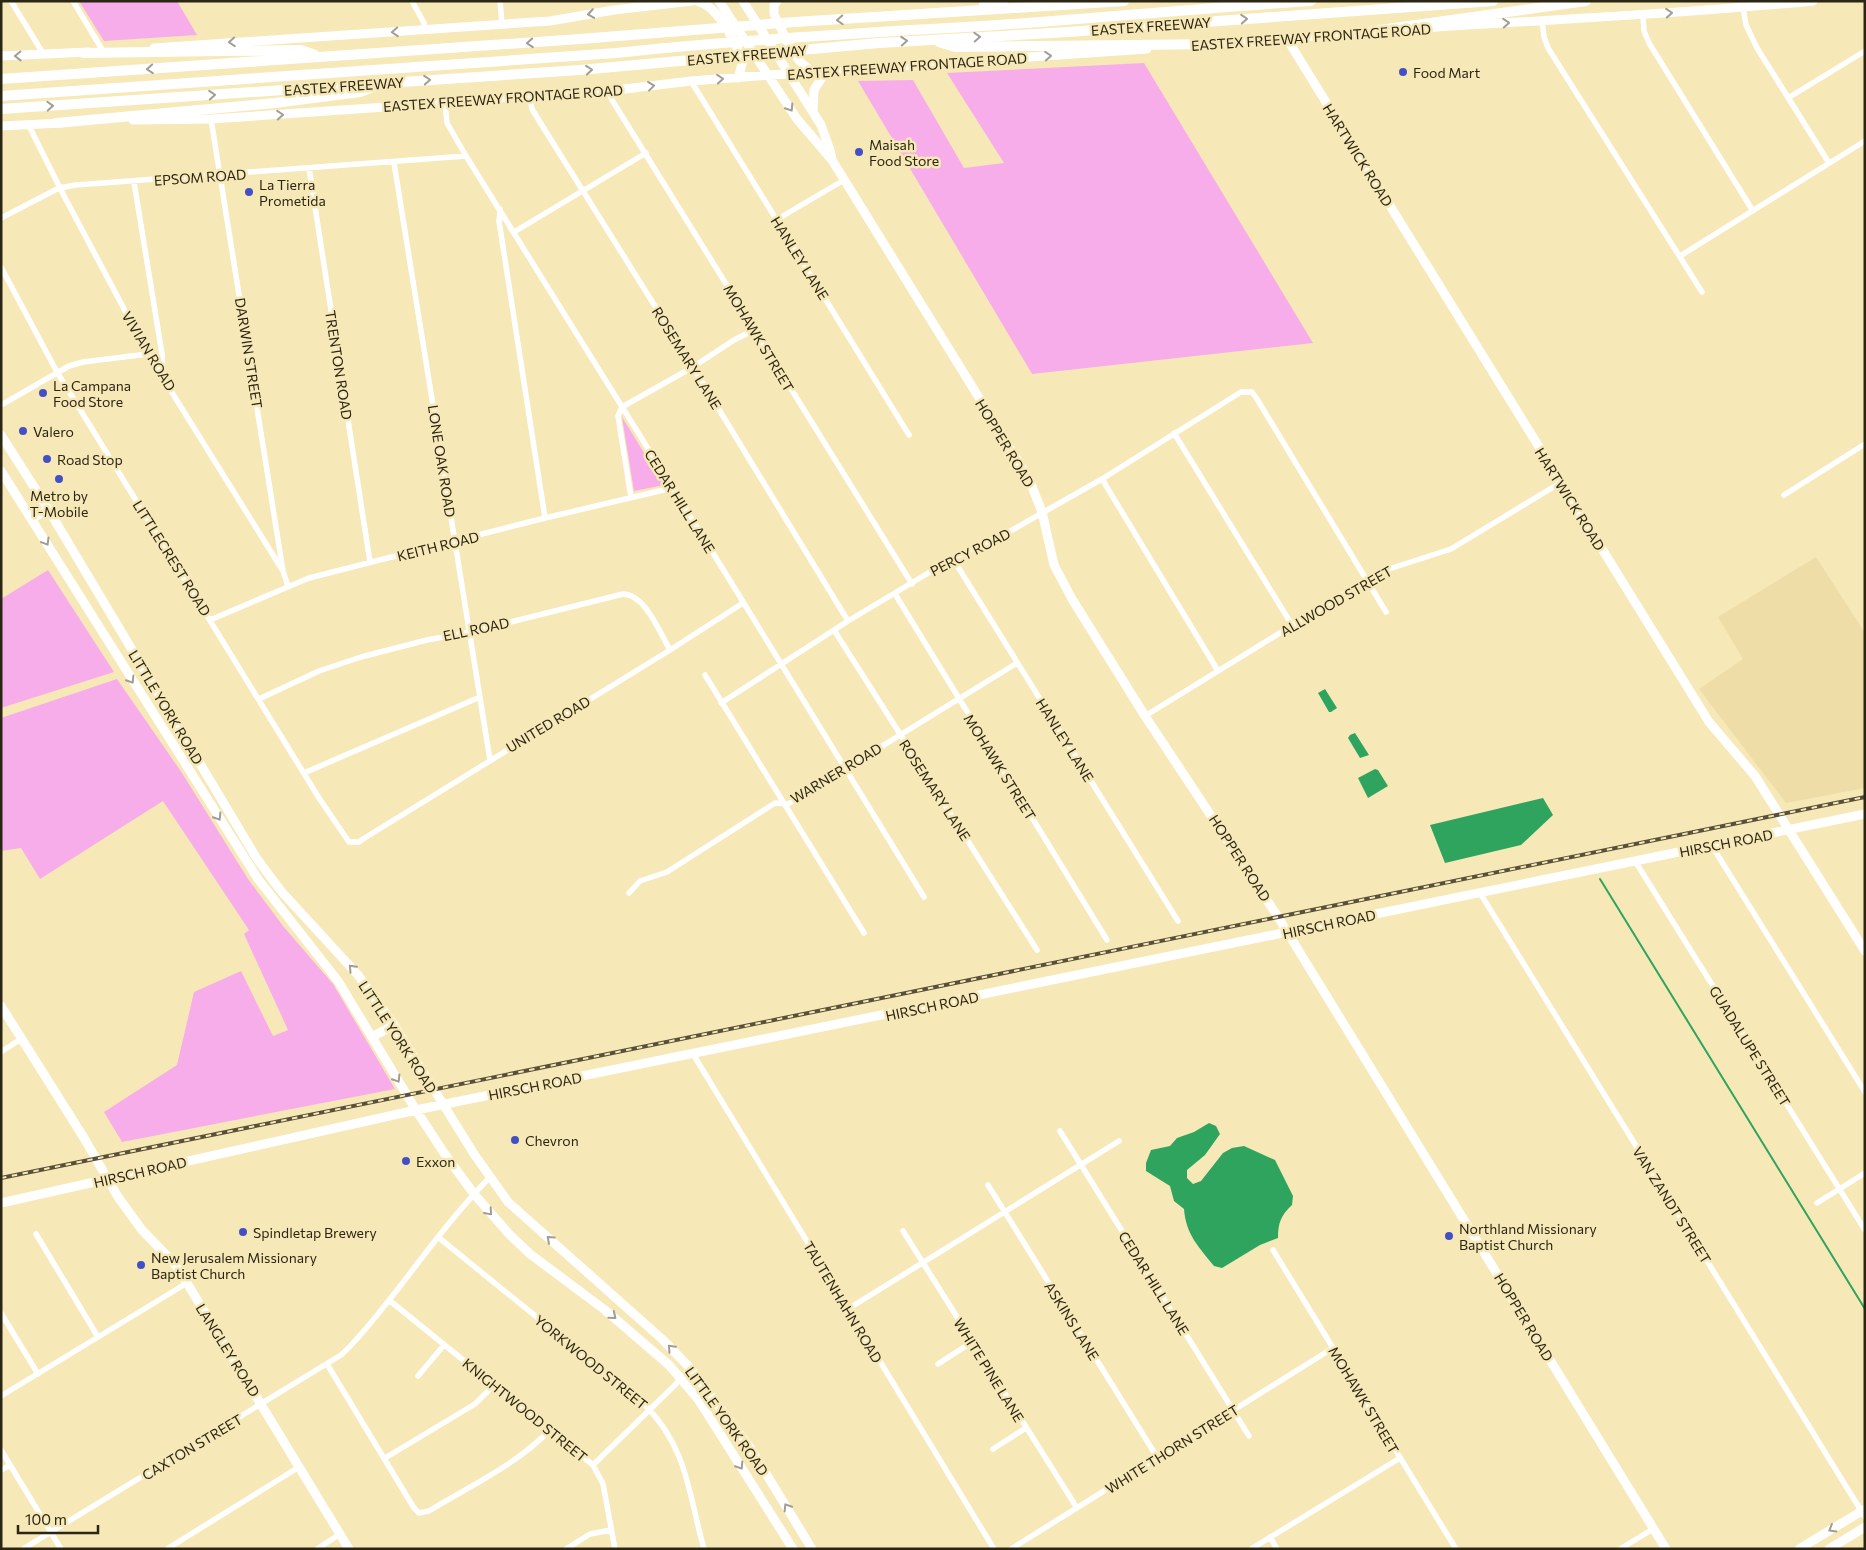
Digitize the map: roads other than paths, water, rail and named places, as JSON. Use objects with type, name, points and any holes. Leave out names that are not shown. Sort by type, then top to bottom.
[{"type":"highway","points":[[884,18],[1003,1]]},
{"type":"highway","name":"EASTEX FREEWAY","points":[[1,79],[580,39],[795,22],[884,18],[1124,1]]},
{"type":"highway","points":[[1,96],[616,53],[708,43],[804,36],[982,26],[1311,1]]},
{"type":"highway","name":"EASTEX FREEWAY","points":[[1,109],[580,70],[928,40],[1068,32],[1493,1]]},
{"type":"highway","points":[[1373,31],[1586,1]]},
{"type":"highway","points":[[928,40],[955,46],[1222,44]]},
{"type":"highway","points":[[83,53],[301,50],[320,57]]},
{"type":"highway","points":[[56,123],[275,103],[360,92],[384,83]]},
{"type":"main road","points":[[697,1],[713,8],[735,42],[743,61],[738,78]]},
{"type":"main road","name":"HOPPER ROAD","points":[[719,1],[797,119],[832,160],[1020,464],[1031,484],[1042,512],[1050,552],[1062,582],[1145,716],[1288,933],[1666,1549]]},
{"type":"main road","name":"HOPPER ROAD","points":[[743,1],[813,111],[823,129],[832,160]]},
{"type":"main road","points":[[777,1],[774,5],[774,14],[798,61],[806,68],[815,72]]},
{"type":"main road","name":"EASTEX FREEWAY FRONTAGE ROAD","points":[[1,126],[121,120],[211,120],[528,95],[608,91],[691,81],[769,75],[1222,44],[1373,31],[1542,20],[1643,16],[1813,1]]},
{"type":"main road","points":[[1,56],[104,52],[550,21],[613,6],[686,2]]},
{"type":"main road","name":"HARTWICK ROAD","points":[[1287,39],[1560,483],[1710,722],[1755,776],[1865,951]]},
{"type":"main road","points":[[813,111],[814,90],[826,71]]},
{"type":"main road","name":"LITTLE YORK ROAD","points":[[1,435],[48,509],[257,859],[281,891],[358,975],[394,1025],[442,1105],[508,1202],[662,1339],[690,1368],[736,1429],[812,1549]]},
{"type":"main road","name":"LITTLE YORK ROAD","points":[[1,471],[258,879],[338,981],[416,1110],[474,1194],[509,1234],[530,1254],[626,1326],[650,1347],[681,1379],[698,1399],[793,1549]]},
{"type":"main road","points":[[32,519],[48,509]]},
{"type":"main road","name":"HIRSCH ROAD","points":[[1,1203],[416,1110],[1865,814]]},
{"type":"main road","name":"LANGLEY ROAD","points":[[1,1006],[84,1138],[118,1197],[142,1230],[173,1262],[187,1283],[349,1549]]},
{"type":"main road","points":[[372,1037],[394,1025]]},
{"type":"main road","points":[[722,1437],[736,1429]]},
{"type":"main road","points":[[751,1482],[765,1473]]},
{"type":"main road","points":[[1799,1549],[1864,1513]]},
{"type":"main road","points":[[1829,1549],[1865,1527]]},
{"type":"street","points":[[11,1],[44,55]]},
{"type":"street","points":[[73,1],[104,52]]},
{"type":"street","points":[[412,1],[424,23],[425,30]]},
{"type":"street","points":[[500,1],[502,24]]},
{"type":"street","points":[[1743,8],[1750,36],[1829,163]]},
{"type":"street","points":[[1643,16],[1644,31],[1649,43],[1753,211]]},
{"type":"street","points":[[1542,20],[1544,37],[1548,48],[1702,292]]},
{"type":"street","points":[[1788,98],[1865,51]]},
{"type":"street","name":"HANLEY LANE","points":[[691,81],[909,435]]},
{"type":"street","name":"MOHAWK STREET","points":[[608,91],[912,584]]},
{"type":"street","name":"ROSEMARY LANE","points":[[528,95],[532,109],[693,367],[848,621]]},
{"type":"street","name":"CEDAR HILL LANE","points":[[445,103],[444,110],[447,123],[466,156],[924,897]]},
{"type":"street","name":"DARWIN STREET","points":[[211,120],[283,571],[288,586]]},
{"type":"street","name":"VIVIAN ROAD","points":[[28,124],[59,188],[148,354],[283,571]]},
{"type":"street","points":[[1680,256],[1865,141]]},
{"type":"street","points":[[514,232],[646,153]]},
{"type":"street","name":"EPSOM ROAD","points":[[1,218],[59,188],[76,185],[394,163],[466,156]]},
{"type":"street","name":"LONE OAK ROAD","points":[[394,163],[490,760]]},
{"type":"street","name":"TRENTON ROAD","points":[[309,168],[370,562]]},
{"type":"street","points":[[776,220],[844,180]]},
{"type":"street","points":[[134,182],[162,354],[163,376]]},
{"type":"street","points":[[500,209],[499,221],[545,518]]},
{"type":"street","name":"LITTLECREST ROAD","points":[[1,267],[57,372],[341,832],[348,841],[352,842]]},
{"type":"street","points":[[631,497],[618,416],[622,407],[754,330]]},
{"type":"street","points":[[1,405],[69,366],[83,362],[148,354]]},
{"type":"street","name":"PERCY ROAD","points":[[721,703],[848,621],[952,559],[1014,529],[1102,479],[1241,392],[1252,392],[1366,580]]},
{"type":"street","points":[[1174,433],[1292,625]]},
{"type":"street","points":[[1784,494],[1865,444]]},
{"type":"street","points":[[1102,479],[1218,670]]},
{"type":"street","name":"ALLWOOD STREET","points":[[1145,716],[1366,580],[1389,568],[1452,549],[1560,483]]},
{"type":"street","name":"KEITH ROAD","points":[[210,620],[309,578],[672,488]]},
{"type":"street","name":"HANLEY LANE","points":[[952,559],[1178,921]]},
{"type":"street","points":[[1366,580],[1386,612]]},
{"type":"street","name":"ELL ROAD","points":[[259,699],[319,671],[360,657],[628,594],[638,598],[642,603],[670,650]]},
{"type":"street","name":"MOHAWK STREET","points":[[895,594],[1107,940]]},
{"type":"street","name":"UNITED ROAD","points":[[352,842],[363,839],[743,603]]},
{"type":"street","name":"ROSEMARY LANE","points":[[834,630],[1037,950]]},
{"type":"street","name":"WARNER ROAD","points":[[629,893],[640,881],[667,872],[776,803],[788,804],[1017,663]]},
{"type":"street","points":[[705,674],[782,803],[864,933]]},
{"type":"street","points":[[304,773],[480,696]]},
{"type":"street","points":[[1712,846],[1865,1092]]},
{"type":"street","name":"GUADALUPE STREET","points":[[1635,862],[1865,1230]]},
{"type":"street","name":"VAN ZANDT STREET","points":[[1480,893],[1864,1513]]},
{"type":"street","points":[[1,1052],[22,1039]]},
{"type":"street","name":"TAUTENHAHN ROAD","points":[[693,1054],[994,1549]]},
{"type":"street","name":"CEDAR HILL LANE","points":[[1060,1131],[1249,1436]]},
{"type":"street","points":[[848,1309],[1119,1141]]},
{"type":"street","points":[[1817,1203],[1865,1173]]},
{"type":"street","name":"CAXTON STREET","points":[[23,1549],[328,1364],[350,1346],[438,1237],[490,1177]]},
{"type":"street","name":"ASKINS LANE","points":[[988,1185],[1157,1457]]},
{"type":"street","name":"WHITE PINE LANE","points":[[903,1231],[1076,1508]]},
{"type":"street","points":[[36,1234],[98,1337]]},
{"type":"street","name":"YORKWOOD STREET","points":[[438,1237],[650,1410],[669,1433],[681,1459],[704,1549]]},
{"type":"street","name":"MOHAWK STREET","points":[[1273,1250],[1456,1549]]},
{"type":"street","points":[[1,1396],[187,1283]]},
{"type":"street","name":"KNIGHTWOOD STREET","points":[[389,1300],[593,1465],[603,1484],[615,1549]]},
{"type":"street","points":[[1,1313],[38,1374]]},
{"type":"street","points":[[938,1364],[972,1342]]},
{"type":"street","points":[[418,1376],[444,1345]]},
{"type":"street","name":"WHITE THORN STREET","points":[[1011,1549],[1333,1348]]},
{"type":"street","points":[[328,1364],[419,1514],[429,1511],[519,1456],[538,1443],[550,1430]]},
{"type":"street","points":[[593,1465],[690,1368]]},
{"type":"street","points":[[385,1458],[475,1404],[494,1386]]},
{"type":"street","points":[[993,1449],[1026,1428]]},
{"type":"street","points":[[1,1450],[61,1549]]},
{"type":"street","points":[[1251,1549],[1400,1458]]},
{"type":"street","points":[[1,1470],[10,1465]]},
{"type":"street","points":[[167,1549],[299,1467]]},
{"type":"street","points":[[1620,1549],[1653,1529]]},
{"type":"street","points":[[566,1549],[590,1534],[611,1530]]},
{"type":"street","points":[[317,1549],[340,1534]]},
{"type":"street","points":[[1270,1537],[1277,1549]]},
{"type":"waterway","points":[[1600,879],[1865,1309]]},
{"type":"railway","points":[[1,1178],[1865,797]]},
{"type":"place","name":"Food Mart","points":[[1403,72]]},
{"type":"place","name":"Maisah Food Store","points":[[859,152]]},
{"type":"place","name":"La Tierra Prometida","points":[[249,192]]},
{"type":"place","name":"La Campana Food Store","points":[[43,393]]},
{"type":"place","name":"Valero","points":[[23,431]]},
{"type":"place","name":"Road Stop","points":[[47,459]]},
{"type":"place","name":"Metro by T-Mobile","points":[[59,479]]},
{"type":"place","name":"Chevron","points":[[515,1140]]},
{"type":"place","name":"Exxon","points":[[406,1161]]},
{"type":"place","name":"Spindletap Brewery","points":[[243,1232]]},
{"type":"place","name":"Northland Missionary Baptist Church","points":[[1449,1236]]},
{"type":"place","name":"New Jerusalem Missionary Baptist Church","points":[[141,1265]]}]
